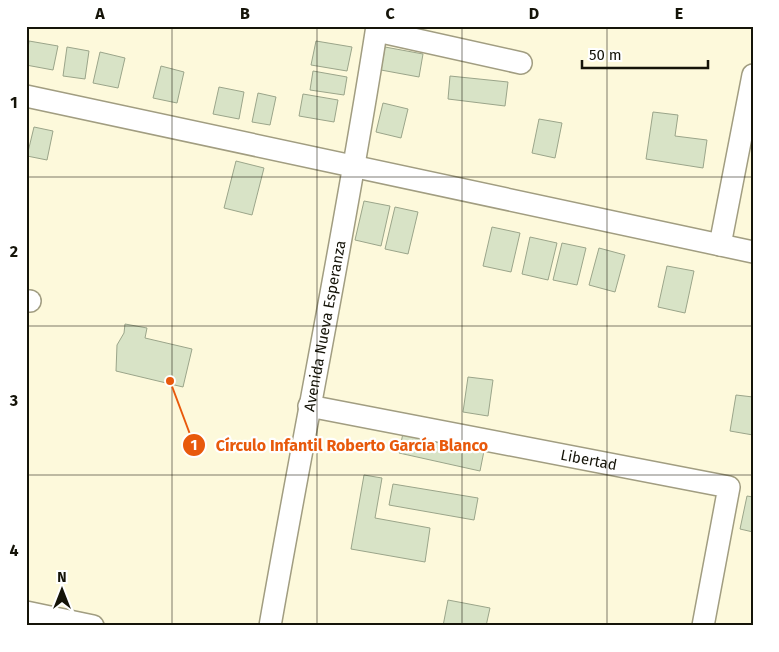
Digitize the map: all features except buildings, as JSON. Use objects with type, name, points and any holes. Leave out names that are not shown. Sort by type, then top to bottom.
[{"type":"street","points":[[377,29],[521,63]]},
{"type":"street","name":"Avenida Nueva Esperanza","points":[[270,626],[309,406],[355,167],[377,29]]},
{"type":"street","points":[[720,245],[753,75]]},
{"type":"street","points":[[26,96],[753,252]]},
{"type":"street","name":"Libertad","points":[[309,406],[729,487],[703,626]]},
{"type":"street","points":[[26,612],[93,626]]},
{"type":"place","name":"Círculo Infantil Roberto García Blanco","points":[[170,381]]}]
